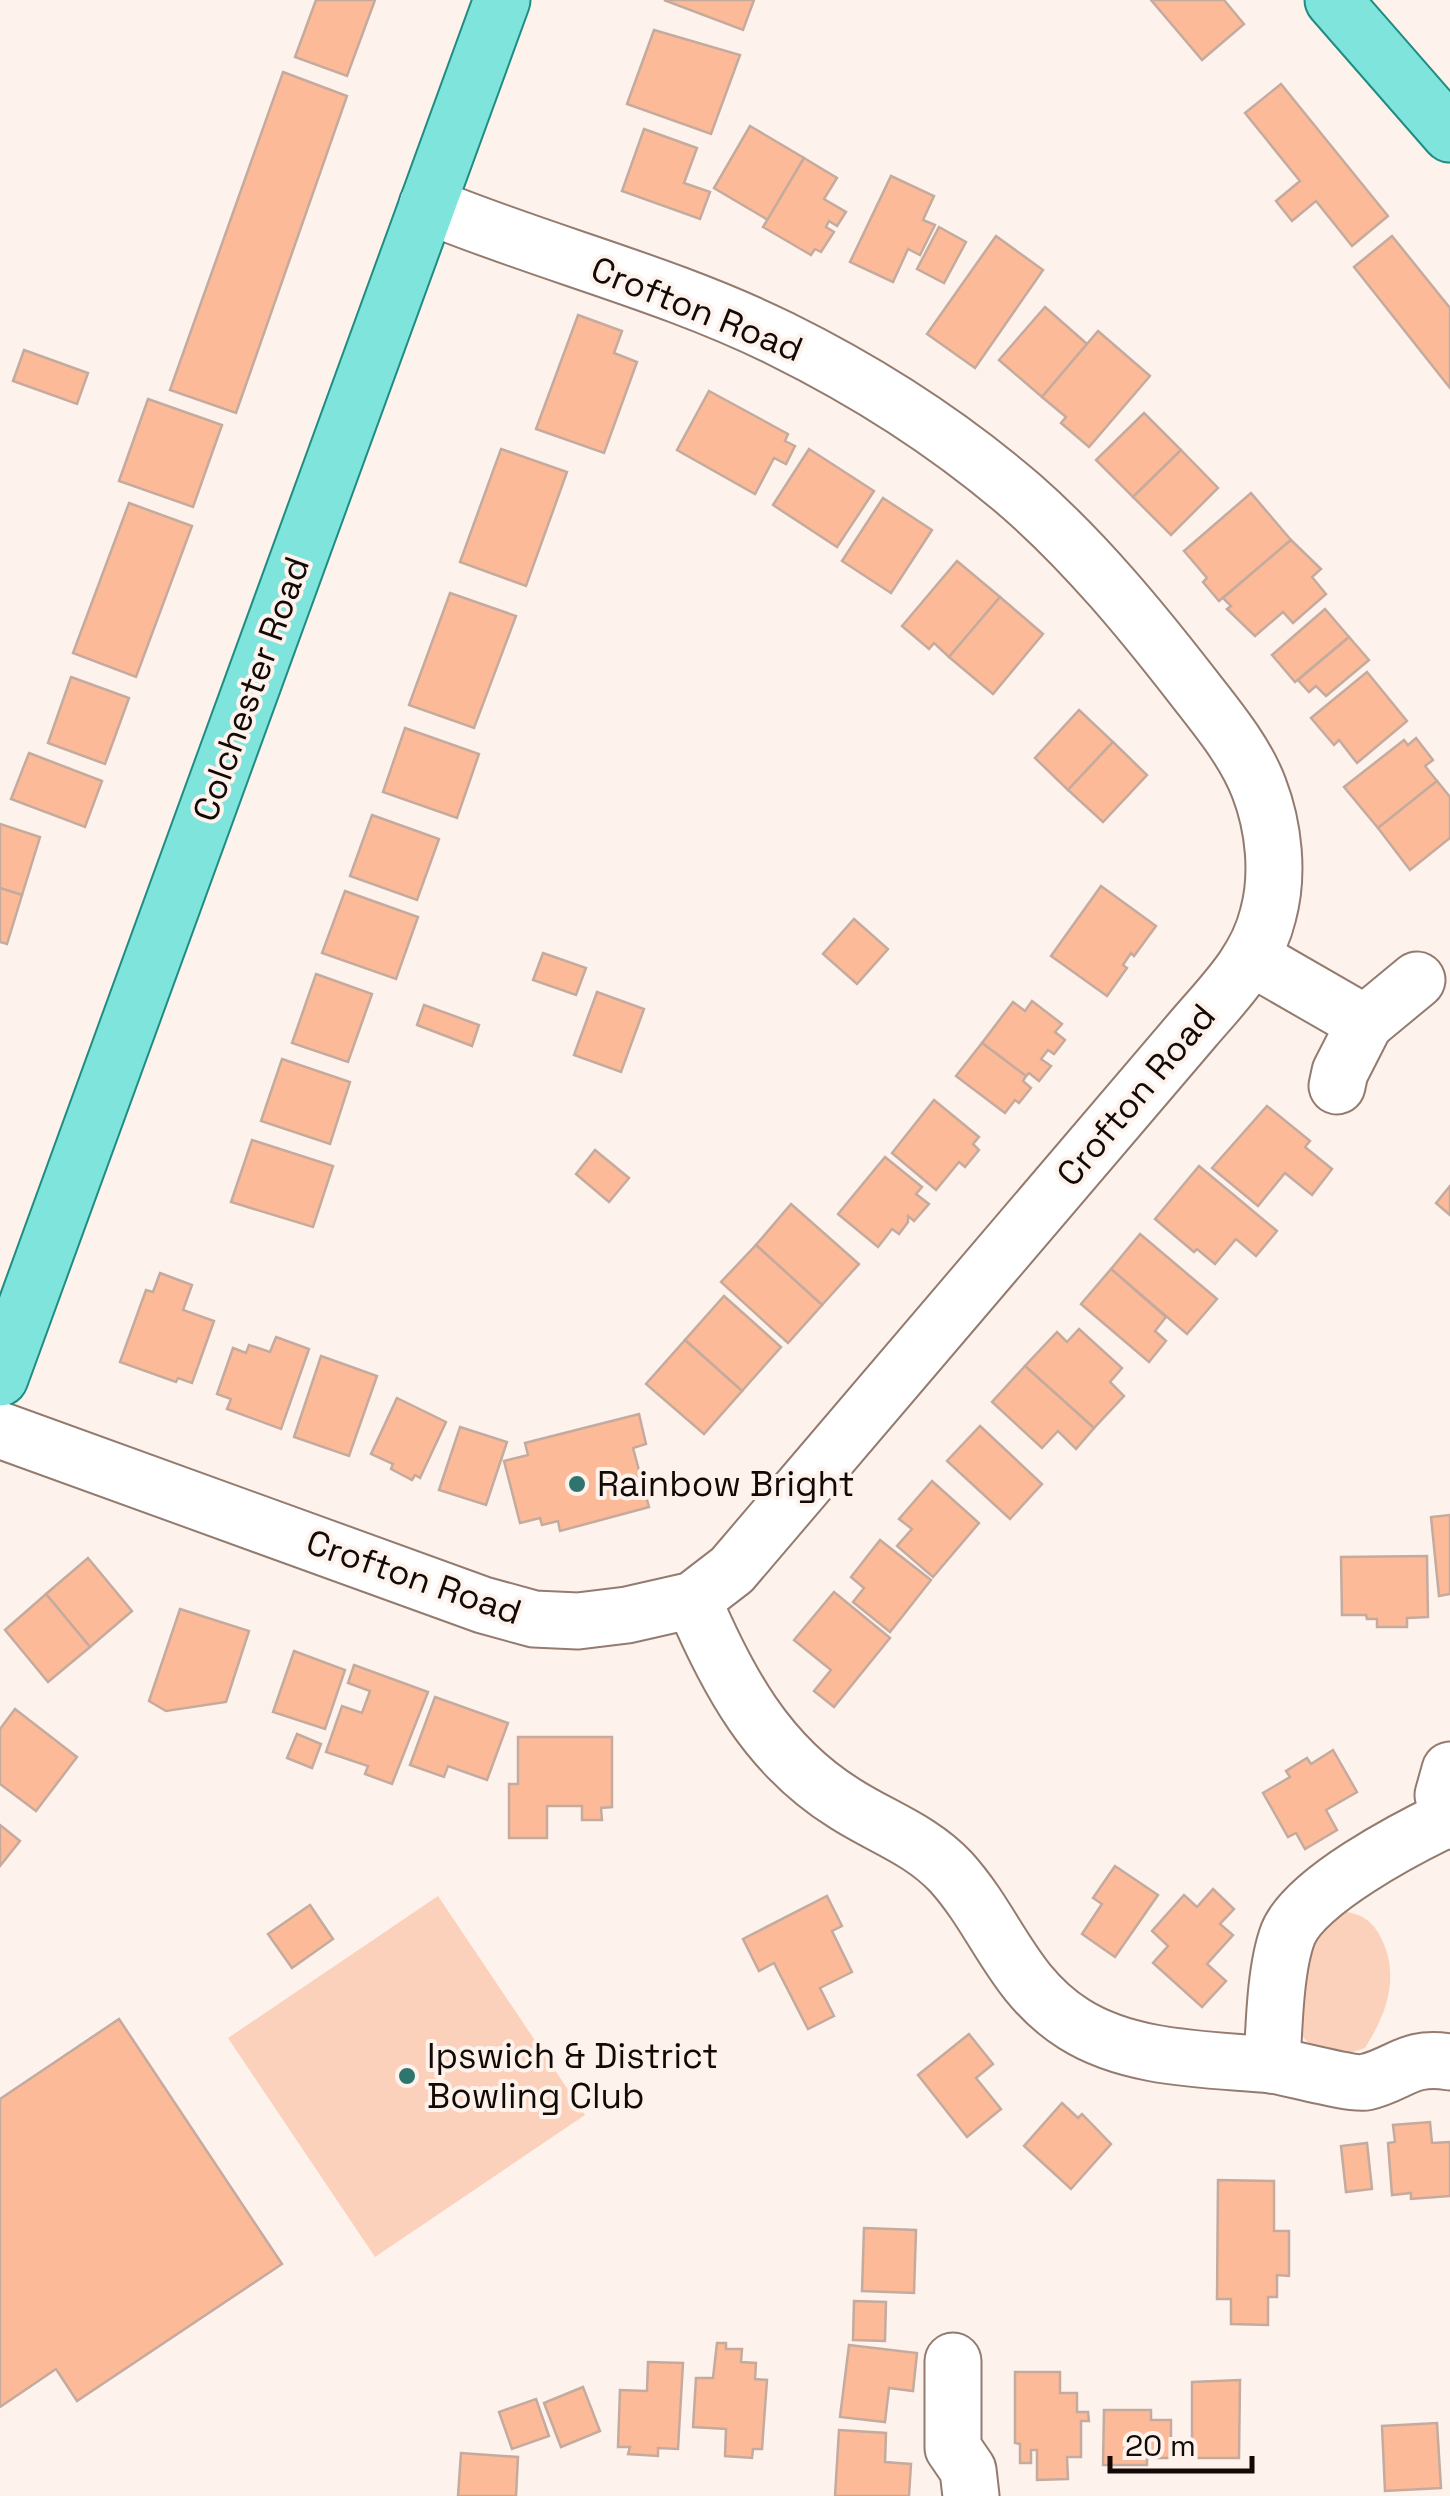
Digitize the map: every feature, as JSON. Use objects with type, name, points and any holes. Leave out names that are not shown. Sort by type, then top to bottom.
[{"type":"main road","name":"Colchester Road","points":[[0,1378],[502,0]]},
{"type":"main road","points":[[1333,0],[1450,134]]},
{"type":"street","name":"Crofton Road","points":[[0,1430],[484,1605],[534,1618],[578,1621],[692,1600],[732,1570],[1252,958],[1269,914],[1274,868],[1269,819],[1258,784],[1226,730],[1163,648],[1089,563],[1022,497],[938,433],[850,376],[782,339],[721,311],[427,205]]},
{"type":"street","points":[[1252,958],[1364,1023]]},
{"type":"street","points":[[1337,1086],[1364,1023],[1417,980]]},
{"type":"street","points":[[692,1600],[721,1666],[778,1746],[815,1783],[846,1805],[889,1825],[930,1852],[975,1901],[1009,1960],[1035,1992],[1072,2023],[1099,2038],[1136,2049],[1272,2065],[1364,2083],[1401,2065],[1450,2062]]},
{"type":"street","points":[[1272,2065],[1288,1934],[1302,1911],[1378,1856],[1449,1820],[1443,1794],[1450,1770]]},
{"type":"street","points":[[953,2361],[952,2448],[968,2470],[971,2496]]},
{"type":"shaded area","name":"Ipswich & District Bowling Club","points":[[438,1896],[585,2115],[375,2257],[228,2038]]},
{"type":"shaded area","points":[[1340,1911],[1363,1917],[1375,1928],[1386,1949],[1390,1978],[1380,2020],[1365,2048],[1336,2054],[1311,2045],[1298,2030],[1310,1949]]},
{"type":"building","points":[[316,0],[375,0],[347,76],[295,57]]},
{"type":"building","points":[[664,0],[754,0],[743,30]]},
{"type":"building","points":[[1151,0],[1224,0],[1244,24],[1202,60]]},
{"type":"building","points":[[654,30],[740,55],[711,134],[627,104]]},
{"type":"building","points":[[283,72],[347,96],[236,413],[170,390]]},
{"type":"building","points":[[1281,84],[1388,216],[1352,246],[1316,201],[1292,221],[1276,201],[1300,181],[1245,113]]},
{"type":"building","points":[[750,126],[804,158],[768,220],[714,188]]},
{"type":"building","points":[[644,129],[697,148],[684,183],[710,192],[700,219],[622,191]]},
{"type":"building","points":[[804,158],[837,178],[824,199],[846,212],[837,226],[829,221],[826,227],[834,232],[821,252],[815,249],[811,255],[763,227]]},
{"type":"building","points":[[891,176],[934,196],[923,220],[935,225],[920,255],[908,249],[893,282],[850,262]]},
{"type":"building","points":[[939,227],[966,242],[944,283],[917,269]]},
{"type":"building","points":[[996,236],[1043,270],[975,368],[927,334]]},
{"type":"building","points":[[1392,236],[1450,308],[1450,388],[1354,267]]},
{"type":"building","points":[[1045,307],[1087,344],[1042,397],[999,360]]},
{"type":"building","points":[[578,315],[622,331],[614,353],[637,362],[604,453],[536,429]]},
{"type":"building","points":[[1098,331],[1150,376],[1089,447],[1061,423],[1066,417],[1042,397]]},
{"type":"building","points":[[24,350],[88,373],[77,404],[13,381]]},
{"type":"building","points":[[709,391],[788,434],[785,441],[795,446],[786,464],[774,458],[755,494],[677,450]]},
{"type":"building","points":[[148,399],[222,425],[193,507],[119,481]]},
{"type":"building","points":[[1144,413],[1181,450],[1133,497],[1096,460]]},
{"type":"building","points":[[501,449],[567,472],[526,586],[460,562]]},
{"type":"building","points":[[809,449],[874,491],[837,547],[773,505]]},
{"type":"building","points":[[1181,450],[1218,488],[1171,535],[1133,497]]},
{"type":"building","points":[[1251,493],[1291,540],[1219,601],[1203,582],[1207,578],[1184,551]]},
{"type":"building","points":[[883,498],[932,530],[891,593],[842,561]]},
{"type":"building","points":[[129,503],[192,526],[136,677],[73,653]]},
{"type":"building","points":[[1291,540],[1321,569],[1312,577],[1326,594],[1293,623],[1283,612],[1255,636],[1227,609],[1231,606],[1223,598]]},
{"type":"building","points":[[957,561],[1000,597],[949,657],[934,643],[929,649],[902,626]]},
{"type":"building","points":[[450,593],[516,616],[474,728],[409,705]]},
{"type":"building","points":[[1000,597],[1043,634],[993,694],[949,657]]},
{"type":"building","points":[[1325,609],[1349,637],[1295,682],[1272,655]]},
{"type":"building","points":[[1349,637],[1369,660],[1326,696],[1316,686],[1309,692],[1298,680]]},
{"type":"building","points":[[1367,672],[1407,721],[1357,763],[1339,740],[1334,745],[1311,718]]},
{"type":"building","points":[[71,677],[129,698],[105,764],[48,743]]},
{"type":"building","points":[[1079,710],[1113,742],[1068,790],[1035,758]]},
{"type":"building","points":[[405,728],[479,754],[457,818],[383,792]]},
{"type":"building","points":[[1416,738],[1433,760],[1425,766],[1437,781],[1378,828],[1344,787],[1404,740],[1408,745]]},
{"type":"building","points":[[1113,742],[1147,775],[1103,822],[1068,790]]},
{"type":"building","points":[[29,753],[102,781],[85,827],[11,799]]},
{"type":"building","points":[[1437,781],[1450,797],[1450,838],[1410,870],[1378,828]]},
{"type":"building","points":[[372,815],[439,839],[417,900],[350,876]]},
{"type":"building","points":[[0,824],[40,837],[22,895],[0,888]]},
{"type":"building","points":[[1101,886],[1156,926],[1134,956],[1131,953],[1123,965],[1127,968],[1107,996],[1051,956]]},
{"type":"building","points":[[0,888],[22,895],[7,944],[0,942]]},
{"type":"building","points":[[345,891],[418,917],[396,979],[322,953]]},
{"type":"building","points":[[854,919],[888,949],[857,984],[823,954]]},
{"type":"building","points":[[543,953],[586,968],[576,995],[533,980]]},
{"type":"building","points":[[316,974],[372,994],[348,1062],[292,1043]]},
{"type":"building","points":[[597,992],[644,1009],[621,1072],[574,1055]]},
{"type":"building","points":[[1032,1001],[1062,1024],[1055,1032],[1065,1040],[1054,1054],[1048,1050],[1041,1059],[1051,1066],[1039,1081],[1029,1073],[1026,1076],[982,1043],[1013,1002],[1025,1011]]},
{"type":"building","points":[[424,1005],[479,1025],[472,1046],[417,1025]]},
{"type":"building","points":[[982,1043],[1026,1076],[1023,1081],[1031,1088],[1005,1113],[956,1076]]},
{"type":"building","points":[[282,1059],[350,1082],[330,1144],[261,1121]]},
{"type":"building","points":[[934,1100],[979,1137],[973,1144],[979,1150],[965,1167],[959,1162],[936,1190],[892,1153]]},
{"type":"building","points":[[1267,1106],[1310,1141],[1305,1147],[1332,1169],[1312,1195],[1285,1173],[1258,1206],[1212,1168]]},
{"type":"building","points":[[252,1140],[333,1166],[313,1227],[231,1202]]},
{"type":"building","points":[[595,1150],[629,1178],[609,1202],[576,1174]]},
{"type":"building","points":[[885,1157],[922,1187],[916,1194],[929,1204],[914,1221],[908,1216],[899,1234],[892,1229],[878,1247],[838,1214]]},
{"type":"building","points":[[1199,1166],[1277,1231],[1256,1256],[1236,1239],[1215,1264],[1155,1219]]},
{"type":"building","points":[[1450,1186],[1450,1215],[1436,1203]]},
{"type":"building","points":[[791,1204],[859,1264],[822,1305],[756,1245]]},
{"type":"building","points":[[1140,1234],[1217,1299],[1187,1334],[1111,1269]]},
{"type":"building","points":[[756,1245],[822,1305],[788,1343],[721,1282]]},
{"type":"building","points":[[1111,1269],[1166,1317],[1155,1331],[1166,1341],[1149,1362],[1081,1304]]},
{"type":"building","points":[[160,1273],[192,1285],[183,1310],[214,1321],[192,1383],[178,1378],[176,1382],[120,1362],[146,1290],[153,1292]]},
{"type":"building","points":[[724,1296],[781,1347],[742,1391],[685,1340]]},
{"type":"building","points":[[1079,1329],[1122,1368],[1110,1382],[1124,1396],[1094,1428],[1025,1366],[1057,1332],[1067,1342]]},
{"type":"building","points":[[276,1337],[309,1349],[281,1429],[227,1409],[231,1399],[217,1394],[233,1348],[246,1353],[249,1345],[270,1352]]},
{"type":"building","points":[[685,1340],[742,1391],[704,1434],[646,1384]]},
{"type":"building","points":[[321,1356],[377,1376],[349,1456],[294,1437]]},
{"type":"building","points":[[1025,1366],[1094,1428],[1076,1449],[1058,1431],[1042,1448],[992,1402]]},
{"type":"building","points":[[397,1398],[446,1422],[420,1478],[415,1475],[412,1480],[391,1469],[393,1464],[371,1454]]},
{"type":"building","name":"Rainbow Bright","points":[[639,1414],[646,1444],[633,1448],[649,1507],[560,1531],[558,1521],[542,1525],[540,1518],[520,1523],[504,1461],[528,1455],[525,1443]]},
{"type":"building","points":[[980,1426],[1042,1484],[1010,1519],[947,1461]]},
{"type":"building","points":[[460,1427],[507,1442],[486,1505],[439,1490]]},
{"type":"building","points":[[932,1481],[979,1523],[933,1577],[897,1546],[912,1529],[899,1519]]},
{"type":"building","points":[[1450,1515],[1450,1594],[1439,1596],[1431,1517]]},
{"type":"building","points":[[880,1540],[931,1580],[890,1632],[853,1602],[864,1588],[851,1577]]},
{"type":"building","points":[[1427,1556],[1428,1617],[1407,1618],[1407,1627],[1377,1627],[1377,1619],[1367,1619],[1366,1615],[1342,1615],[1341,1557]]},
{"type":"building","points":[[88,1558],[132,1611],[90,1647],[46,1594]]},
{"type":"building","points":[[834,1592],[890,1638],[834,1707],[814,1691],[831,1670],[794,1640]]},
{"type":"building","points":[[46,1594],[90,1647],[48,1682],[5,1630]]},
{"type":"building","points":[[180,1609],[249,1631],[226,1702],[166,1711],[149,1701]]},
{"type":"building","points":[[294,1651],[345,1670],[325,1729],[273,1712]]},
{"type":"building","points":[[354,1665],[428,1692],[392,1784],[365,1774],[368,1766],[326,1752],[342,1706],[362,1713],[370,1691],[348,1683]]},
{"type":"building","points":[[435,1697],[508,1723],[487,1780],[448,1766],[444,1777],[410,1765]]},
{"type":"building","points":[[15,1709],[77,1757],[36,1811],[0,1784],[0,1729]]},
{"type":"building","points":[[297,1734],[321,1744],[312,1768],[287,1758]]},
{"type":"building","points":[[518,1737],[612,1737],[612,1807],[601,1808],[602,1820],[582,1820],[582,1806],[547,1806],[547,1838],[509,1838],[509,1784],[518,1784]]},
{"type":"building","points":[[1333,1750],[1357,1792],[1326,1810],[1337,1830],[1305,1849],[1296,1833],[1288,1837],[1263,1793],[1290,1777],[1286,1771],[1307,1758],[1311,1764]]},
{"type":"building","points":[[0,1825],[20,1841],[0,1866]]},
{"type":"building","points":[[1115,1866],[1158,1895],[1115,1957],[1082,1934],[1102,1904],[1093,1898]]},
{"type":"building","points":[[1213,1889],[1234,1909],[1220,1924],[1233,1935],[1207,1964],[1226,1981],[1202,2007],[1153,1963],[1168,1946],[1152,1931],[1184,1895],[1197,1907]]},
{"type":"building","points":[[827,1896],[842,1926],[832,1931],[852,1972],[820,1988],[834,2016],[808,2029],[774,1963],[759,1971],[743,1939]]},
{"type":"building","points":[[310,1905],[333,1939],[292,1968],[268,1934]]},
{"type":"building","points":[[119,2019],[282,2264],[77,2401],[56,2369],[0,2407],[0,2099]]},
{"type":"building","points":[[969,2034],[993,2064],[976,2078],[1001,2109],[967,2137],[918,2075]]},
{"type":"building","points":[[1062,2103],[1078,2118],[1082,2114],[1111,2144],[1071,2189],[1024,2146]]},
{"type":"building","points":[[1430,2122],[1432,2143],[1450,2142],[1450,2196],[1411,2199],[1411,2193],[1392,2195],[1388,2143],[1395,2142],[1393,2125]]},
{"type":"building","points":[[1367,2143],[1372,2189],[1346,2192],[1341,2146]]},
{"type":"building","points":[[1218,2180],[1274,2181],[1274,2231],[1289,2231],[1289,2276],[1277,2275],[1277,2297],[1268,2297],[1268,2325],[1231,2324],[1231,2299],[1217,2299]]},
{"type":"building","points":[[864,2228],[916,2230],[914,2293],[862,2291]]},
{"type":"building","points":[[854,2301],[886,2302],[885,2341],[853,2340]]},
{"type":"building","points":[[717,2343],[726,2343],[726,2349],[742,2349],[741,2362],[756,2363],[755,2379],[767,2380],[762,2449],[753,2449],[752,2458],[725,2456],[726,2429],[693,2427],[696,2378],[713,2378]]},
{"type":"building","points":[[849,2345],[917,2353],[913,2391],[889,2388],[885,2422],[840,2417]]},
{"type":"building","points":[[648,2362],[683,2363],[678,2449],[658,2448],[658,2456],[628,2454],[630,2447],[618,2447],[620,2390],[647,2391]]},
{"type":"building","points":[[1015,2372],[1060,2372],[1060,2393],[1077,2393],[1077,2412],[1088,2412],[1089,2421],[1081,2421],[1081,2457],[1067,2457],[1068,2479],[1037,2480],[1037,2450],[1031,2450],[1031,2463],[1020,2463],[1020,2444],[1015,2443]]},
{"type":"building","points":[[1240,2380],[1239,2458],[1192,2458],[1192,2382]]},
{"type":"building","points":[[583,2387],[600,2431],[561,2447],[544,2403]]},
{"type":"building","points":[[536,2399],[549,2436],[512,2449],[499,2412]]},
{"type":"building","points":[[1104,2410],[1151,2410],[1151,2420],[1171,2420],[1171,2458],[1147,2458],[1147,2465],[1103,2465]]},
{"type":"building","points":[[1437,2423],[1441,2488],[1385,2491],[1382,2426]]},
{"type":"building","points":[[839,2430],[886,2433],[885,2462],[911,2464],[909,2496],[835,2496]]},
{"type":"building","points":[[461,2453],[518,2457],[516,2496],[458,2496]]},
{"type":"place","name":"Rainbow Bright","points":[[577,1484]]},
{"type":"place","name":"Ipswich & District Bowling Club","points":[[407,2076]]}]
